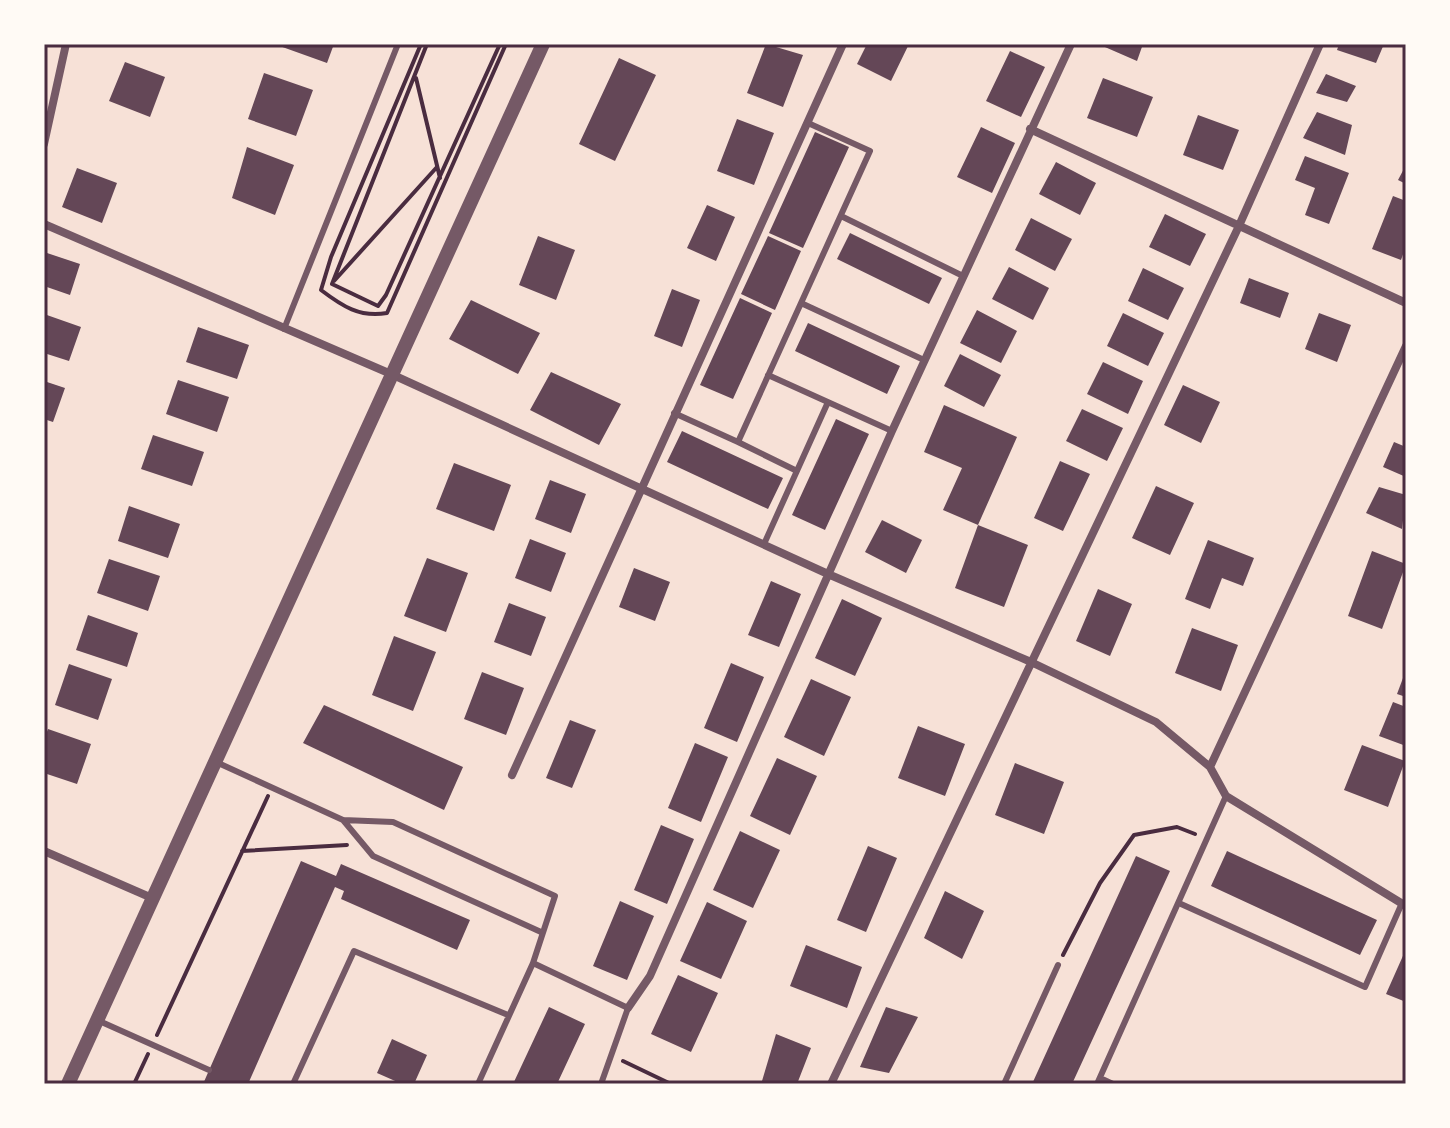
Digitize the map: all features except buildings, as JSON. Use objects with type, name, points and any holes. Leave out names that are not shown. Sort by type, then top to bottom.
[{"type":"street","points":[[44,144],[66,44]]},
{"type":"street","points":[[68,1084],[543,44]]},
{"type":"street","points":[[512,775],[843,44]]},
{"type":"street","points":[[628,1008],[650,976],[924,360],[1071,44]]},
{"type":"street","points":[[831,1084],[1238,228],[1320,44]]},
{"type":"street","points":[[1030,129],[1238,228],[1406,303]]},
{"type":"street","points":[[44,224],[391,374],[639,489],[1031,662],[1156,722],[1210,767],[1226,796],[1404,905],[1406,894]]},
{"type":"street","points":[[1210,767],[1406,346]]},
{"type":"street","points":[[44,851],[152,898]]},
{"type":"lane","points":[[284,329],[398,44]]},
{"type":"lane","points":[[738,442],[870,151],[808,123]]},
{"type":"lane","points":[[841,216],[963,276]]},
{"type":"lane","points":[[801,303],[924,360]]},
{"type":"lane","points":[[768,375],[892,431]]},
{"type":"lane","points":[[764,544],[828,402]]},
{"type":"lane","points":[[674,413],[797,471]]},
{"type":"lane","points":[[216,762],[343,820],[393,822],[555,896],[533,963],[478,1084]]},
{"type":"lane","points":[[1113,1084],[1099,1081],[1181,904],[1226,796]]},
{"type":"lane","points":[[343,820],[373,856],[541,932]]},
{"type":"lane","points":[[1181,904],[1365,987],[1404,905]]},
{"type":"lane","points":[[293,1084],[354,951],[508,1015]]},
{"type":"lane","points":[[533,963],[628,1008],[601,1084]]},
{"type":"lane","points":[[1004,1084],[1058,965]]},
{"type":"lane","points":[[97,1020],[209,1070]]},
{"type":"path","points":[[421,44],[331,257],[321,290],[342,306],[370,316],[387,313],[506,44]]},
{"type":"path","points":[[332,284],[427,44]]},
{"type":"path","points":[[332,284],[378,306],[500,44]]},
{"type":"path","points":[[415,76],[440,178]]},
{"type":"path","points":[[332,284],[437,167]]},
{"type":"path","points":[[134,1084],[271,787]]},
{"type":"path","points":[[1058,965],[1100,883],[1134,835],[1177,827],[1209,839]]},
{"type":"path","points":[[242,851],[364,845]]},
{"type":"path","points":[[613,1057],[671,1084]]}]
